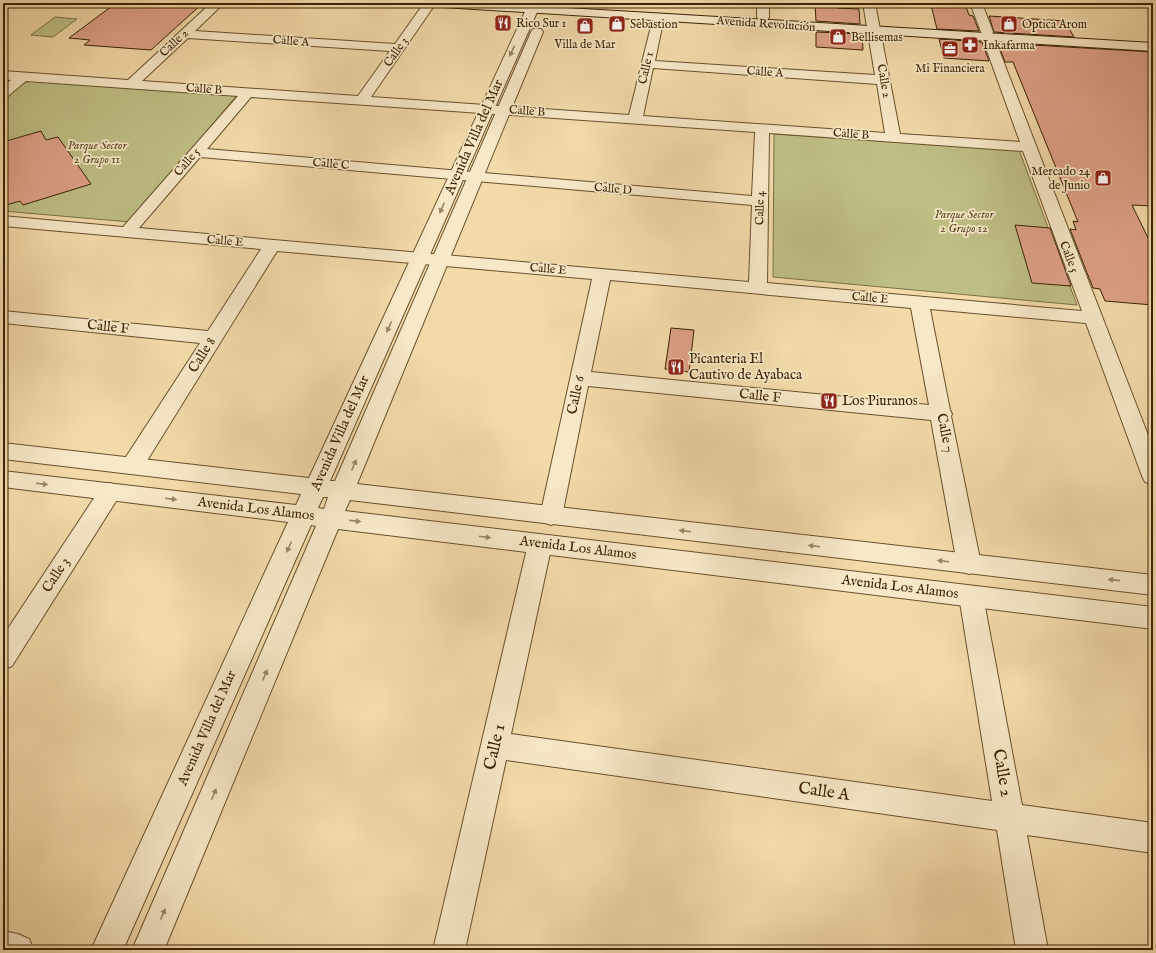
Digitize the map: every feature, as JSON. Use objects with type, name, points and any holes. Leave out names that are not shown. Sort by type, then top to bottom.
[{"type":"street","name":"Calle 2","points":[[131,84],[218,3]]},
{"type":"street","name":"Avenida Revolución","points":[[428,3],[539,5],[762,17],[874,27]]},
{"type":"street","name":"Calle 3","points":[[362,100],[428,3]]},
{"type":"street","points":[[762,17],[763,3]]},
{"type":"street","points":[[870,3],[874,27]]},
{"type":"street","points":[[976,3],[987,34]]},
{"type":"street","name":"Avenida Revolución","points":[[539,5],[658,17],[874,27],[1153,47]]},
{"type":"street","name":"Avenida Villa del Mar","points":[[107,950],[420,258],[466,176],[539,5]]},
{"type":"street","name":"Calle 1","points":[[635,119],[658,17]]},
{"type":"street","name":"Calle 2","points":[[874,27],[893,137]]},
{"type":"street","name":"Calle A","points":[[184,34],[398,48]]},
{"type":"street","name":"Avenida Revolución","points":[[987,34],[1153,41]]},
{"type":"street","name":"Calle 5","points":[[987,34],[1092,318],[1153,476]]},
{"type":"street","name":"Calle A","points":[[647,64],[884,80]]},
{"type":"street","name":"Calle B","points":[[3,75],[1028,147]]},
{"type":"street","points":[[3,93],[24,76]]},
{"type":"street","name":"Calle 5","points":[[127,232],[248,92]]},
{"type":"street","name":"Calle 4","points":[[758,288],[762,128]]},
{"type":"street","name":"Calle C","points":[[195,152],[466,176]]},
{"type":"street","name":"Avenida Villa del Mar","points":[[148,950],[442,260],[466,176]]},
{"type":"street","name":"Calle D","points":[[466,176],[760,201]]},
{"type":"street","name":"Calle E","points":[[3,221],[1092,318]]},
{"type":"street","name":"Calle 8","points":[[132,466],[272,245]]},
{"type":"street","name":"Calle 6","points":[[550,516],[602,274]]},
{"type":"street","name":"Calle 7","points":[[919,302],[970,564]]},
{"type":"street","name":"Calle F","points":[[3,317],[214,338]]},
{"type":"street","name":"Calle F","points":[[579,378],[942,414]]},
{"type":"street","name":"Avenida Los Alamos","points":[[3,451],[550,516],[1153,584]]},
{"type":"street","name":"Avenida Los Alamos","points":[[3,479],[1153,618]]},
{"type":"street","name":"Calle 3","points":[[3,658],[110,492]]},
{"type":"street","name":"Calle 1","points":[[449,950],[540,544]]},
{"type":"street","name":"Calle 2","points":[[971,596],[1032,950]]},
{"type":"street","name":"Calle A","points":[[495,745],[1153,838]]},
{"type":"street","points":[[3,947],[18,950]]},
{"type":"green space","points":[[55,17],[77,19],[53,37],[31,35]]},
{"type":"green space","name":"Parque Sector 2 Grupo 11","points":[[26,80],[238,94],[130,222],[3,211],[3,99]]},
{"type":"green space","name":"Parque Sector 2 Grupo 12","points":[[774,134],[1019,150],[1077,305],[773,277]]},
{"type":"building","points":[[116,3],[203,3],[151,50],[84,45],[90,40],[69,38]]},
{"type":"building","points":[[815,3],[836,3],[837,8],[859,9],[860,24],[816,21]]},
{"type":"building","points":[[931,5],[966,7],[969,15],[973,16],[979,31],[937,29]]},
{"type":"building","points":[[989,16],[1065,21],[1074,37],[994,32]]},
{"type":"building","points":[[816,32],[862,34],[863,50],[816,47]]},
{"type":"building","points":[[939,39],[982,42],[989,61],[944,58]]},
{"type":"building","name":"Mercado 24 de Junio","points":[[998,43],[1153,52],[1153,206],[1132,205],[1153,248],[1153,305],[1105,301],[1100,289],[1093,288],[1070,229],[1076,230],[1073,221],[1078,222],[1013,62],[1005,62]]},
{"type":"building","points":[[41,131],[46,140],[58,137],[91,184],[23,205],[20,201],[3,206],[3,142]]},
{"type":"building","points":[[1015,225],[1050,228],[1071,286],[1032,283]]},
{"type":"building","points":[[671,328],[694,330],[689,372],[665,369]]},
{"type":"place","name":"Rico Sur 1","points":[[503,23]]},
{"type":"place","name":"Sebastion","points":[[617,24]]},
{"type":"place","name":"Optica Arom","points":[[1009,24]]},
{"type":"place","name":"Villa de Mar","points":[[585,26]]},
{"type":"place","name":"Bellisemas","points":[[838,37]]},
{"type":"place","name":"Inkafarma","points":[[970,45]]},
{"type":"place","name":"Mi Financiera","points":[[950,49]]},
{"type":"place","name":"Mercado 24 de Junio","points":[[1103,178]]},
{"type":"place","name":"Picanteria El Cautivo de Ayabaca","points":[[676,367]]},
{"type":"place","name":"Los Piuranos","points":[[829,401]]}]
